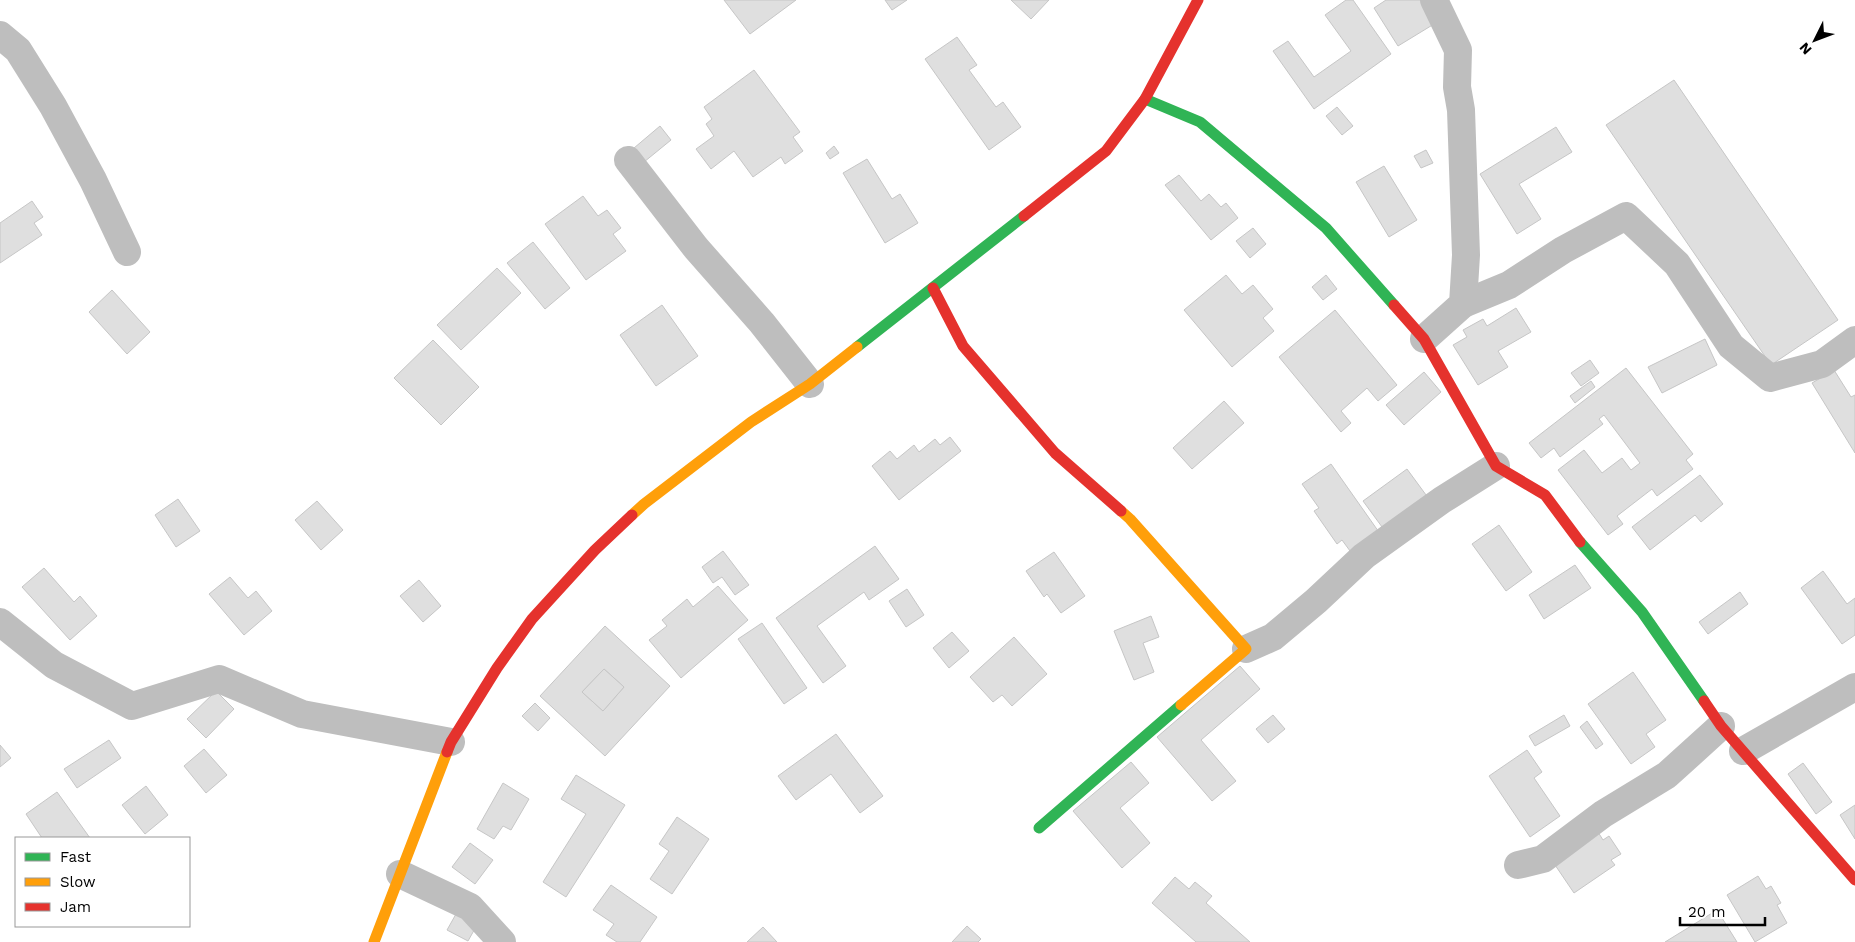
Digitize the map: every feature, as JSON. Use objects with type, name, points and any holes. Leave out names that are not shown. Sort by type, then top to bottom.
[{"type":"street","points":[[374,942],[451,742],[497,668],[532,619],[595,550],[644,504],[751,422],[810,384],[1106,151],[1145,99],[1198,0]]},
{"type":"street","points":[[1434,0],[1458,50],[1457,87],[1460,110],[1466,255],[1463,304]]},
{"type":"street","points":[[0,35],[18,50],[53,106],[93,180],[127,252]]},
{"type":"street","points":[[1145,99],[1200,122],[1326,228],[1424,338],[1496,466],[1545,496],[1579,541],[1642,612],[1721,726],[1855,880]]},
{"type":"street","points":[[628,160],[696,248],[762,323],[810,384]]},
{"type":"street","points":[[1424,338],[1463,304],[1509,285],[1563,250],[1626,216],[1677,264],[1731,346],[1770,378],[1822,364],[1855,340]]},
{"type":"street","points":[[933,288],[963,346],[1055,453],[1130,519],[1246,649]]},
{"type":"street","points":[[1039,828],[1090,786],[1137,742],[1246,649],[1273,637],[1316,601],[1364,556],[1442,500],[1496,466]]},
{"type":"street","points":[[0,622],[54,665],[132,706],[220,679],[302,714],[451,742]]},
{"type":"street","points":[[1743,751],[1855,687]]},
{"type":"street","points":[[1518,866],[1543,859],[1603,814],[1666,775],[1721,726]]},
{"type":"street","points":[[400,874],[470,908],[502,942]]},
{"type":"building","points":[[724,0],[796,0],[750,34]]},
{"type":"building","points":[[885,0],[907,0],[892,10]]},
{"type":"building","points":[[1011,0],[1049,0],[1031,19]]},
{"type":"building","points":[[1346,0],[1353,0],[1391,54],[1314,109],[1273,51],[1288,41],[1314,77],[1351,51],[1325,15]]},
{"type":"building","points":[[1386,0],[1426,0],[1439,21],[1398,46],[1374,8]]},
{"type":"building","points":[[957,37],[977,65],[969,70],[996,107],[1003,102],[1021,127],[989,150],[925,59]]},
{"type":"building","points":[[754,70],[800,132],[793,137],[803,151],[785,164],[781,157],[753,177],[734,151],[711,169],[696,149],[714,136],[706,124],[712,119],[704,107]]},
{"type":"building","points":[[1674,80],[1838,320],[1771,365],[1606,125]]},
{"type":"building","points":[[1337,107],[1353,126],[1342,135],[1326,116]]},
{"type":"building","points":[[660,126],[671,140],[644,162],[634,148]]},
{"type":"building","points":[[1556,127],[1572,152],[1519,184],[1541,219],[1517,234],[1480,174]]},
{"type":"building","points":[[834,146],[839,153],[830,159],[826,153]]},
{"type":"building","points":[[1426,150],[1433,163],[1421,168],[1414,156]]},
{"type":"building","points":[[867,159],[892,199],[900,194],[918,223],[885,243],[843,173]]},
{"type":"building","points":[[1384,166],[1417,220],[1389,237],[1356,182]]},
{"type":"building","points":[[1179,175],[1201,201],[1209,194],[1221,207],[1226,203],[1238,218],[1211,240],[1165,185]]},
{"type":"building","points":[[583,196],[598,216],[607,210],[621,228],[613,234],[626,251],[586,280],[545,224]]},
{"type":"building","points":[[32,201],[43,217],[34,223],[42,235],[0,263],[0,223]]},
{"type":"building","points":[[1253,228],[1266,244],[1250,258],[1236,241]]},
{"type":"building","points":[[533,242],[570,288],[545,309],[507,263]]},
{"type":"building","points":[[497,268],[521,293],[461,350],[437,325]]},
{"type":"building","points":[[1226,275],[1242,294],[1253,285],[1273,309],[1263,318],[1274,331],[1232,367],[1184,310]]},
{"type":"building","points":[[1326,275],[1337,289],[1323,300],[1312,287]]},
{"type":"building","points":[[112,290],[150,332],[127,354],[89,312]]},
{"type":"building","points":[[662,305],[698,356],[656,386],[620,335]]},
{"type":"building","points":[[1516,308],[1531,332],[1498,351],[1508,367],[1478,385],[1453,345],[1467,337],[1463,330],[1483,319],[1487,326]]},
{"type":"building","points":[[1335,310],[1397,385],[1378,401],[1367,388],[1341,411],[1351,423],[1341,432],[1279,357]]},
{"type":"building","points":[[1705,339],[1717,365],[1662,393],[1648,367]]},
{"type":"building","points":[[433,340],[479,387],[441,425],[394,378]]},
{"type":"building","points":[[1590,360],[1599,373],[1581,386],[1571,373]]},
{"type":"building","points":[[1626,368],[1693,454],[1686,460],[1693,469],[1657,496],[1652,489],[1617,516],[1623,524],[1608,535],[1558,470],[1584,450],[1602,473],[1622,458],[1631,470],[1640,463],[1604,415],[1599,419],[1603,424],[1560,457],[1554,448],[1541,458],[1529,443]]},
{"type":"building","points":[[1834,370],[1851,397],[1855,395],[1855,453],[1812,383]]},
{"type":"building","points":[[1424,372],[1441,392],[1404,425],[1386,405]]},
{"type":"building","points":[[1591,381],[1595,387],[1575,403],[1570,396]]},
{"type":"building","points":[[1224,401],[1244,423],[1192,469],[1173,448]]},
{"type":"building","points":[[950,437],[961,451],[899,500],[872,466],[890,451],[897,459],[914,445],[919,452],[935,439],[940,445]]},
{"type":"building","points":[[1331,464],[1381,535],[1353,555],[1342,540],[1337,544],[1314,511],[1319,508],[1302,484]]},
{"type":"building","points":[[1407,469],[1429,499],[1385,531],[1363,501]]},
{"type":"building","points":[[1700,475],[1723,504],[1701,522],[1695,515],[1650,550],[1632,527]]},
{"type":"building","points":[[178,499],[200,531],[176,547],[155,515]]},
{"type":"building","points":[[317,501],[343,530],[321,550],[295,520]]},
{"type":"building","points":[[1499,525],[1532,572],[1506,591],[1472,544]]},
{"type":"building","points":[[875,546],[899,579],[869,600],[864,592],[817,626],[846,666],[823,683],[776,618]]},
{"type":"building","points":[[723,551],[749,585],[735,595],[722,577],[713,583],[702,567]]},
{"type":"building","points":[[1054,552],[1085,596],[1061,613],[1047,594],[1044,597],[1026,571]]},
{"type":"building","points":[[1575,565],[1591,588],[1544,619],[1529,595]]},
{"type":"building","points":[[44,568],[74,602],[80,596],[97,616],[70,640],[22,587]]},
{"type":"building","points":[[1823,571],[1847,604],[1855,598],[1855,635],[1842,644],[1801,588]]},
{"type":"building","points":[[230,577],[248,598],[256,591],[272,611],[244,635],[209,594]]},
{"type":"building","points":[[419,580],[441,606],[423,622],[400,596]]},
{"type":"building","points":[[718,586],[748,620],[681,678],[649,640],[667,626],[662,620],[687,599],[693,607]]},
{"type":"building","points":[[907,589],[924,615],[906,627],[889,601]]},
{"type":"building","points":[[1740,592],[1748,604],[1708,634],[1699,622]]},
{"type":"building","points":[[1151,616],[1159,637],[1143,643],[1154,672],[1134,680],[1114,631]]},
{"type":"building","points":[[762,623],[807,688],[784,704],[738,639]]},
{"type":"building","points":[[605,626],[670,686],[605,756],[540,696]],"holes":[[[604,669],[624,687],[603,711],[582,692]]]},
{"type":"building","points":[[952,632],[969,651],[949,668],[933,648]]},
{"type":"building","points":[[1014,637],[1047,674],[1012,706],[1002,695],[993,702],[970,677]]},
{"type":"building","points":[[1240,666],[1260,689],[1201,740],[1236,781],[1212,801],[1157,737]]},
{"type":"building","points":[[604,669],[624,687],[603,711],[582,692]]},
{"type":"building","points":[[1633,672],[1666,720],[1646,734],[1655,747],[1631,764],[1588,704]]},
{"type":"building","points":[[216,691],[234,709],[206,738],[187,719]]},
{"type":"building","points":[[535,703],[550,718],[538,731],[522,716]]},
{"type":"building","points":[[1273,715],[1285,729],[1268,743],[1256,729]]},
{"type":"building","points":[[1564,715],[1570,726],[1535,746],[1529,736]]},
{"type":"building","points":[[1587,721],[1603,744],[1596,749],[1580,727]]},
{"type":"building","points":[[836,734],[883,796],[860,813],[831,774],[796,800],[778,776]]},
{"type":"building","points":[[109,740],[121,758],[77,788],[64,769]]},
{"type":"building","points":[[0,745],[11,758],[0,767]]},
{"type":"building","points":[[204,749],[227,775],[206,793],[184,766]]},
{"type":"building","points":[[1527,750],[1542,772],[1534,778],[1560,816],[1530,837],[1489,776]]},
{"type":"building","points":[[1131,762],[1149,783],[1120,808],[1150,843],[1122,868],[1073,811]]},
{"type":"building","points":[[1803,763],[1832,802],[1816,814],[1788,774]]},
{"type":"building","points":[[576,775],[625,805],[566,897],[543,882],[586,814],[561,799]]},
{"type":"building","points":[[503,783],[529,799],[511,830],[503,826],[494,839],[477,829]]},
{"type":"building","points":[[146,786],[168,815],[145,834],[122,805]]},
{"type":"building","points":[[57,792],[89,837],[41,837],[26,814]]},
{"type":"building","points":[[1855,805],[1855,839],[1840,815]]},
{"type":"building","points":[[677,817],[709,839],[672,894],[650,879],[669,851],[659,844]]},
{"type":"building","points":[[1598,832],[1603,840],[1609,836],[1621,854],[1611,860],[1615,865],[1574,893],[1553,862]]},
{"type":"building","points":[[470,843],[493,860],[475,884],[452,867]]},
{"type":"building","points":[[1758,876],[1766,889],[1771,886],[1781,903],[1777,905],[1787,923],[1755,942],[1727,895]]},
{"type":"building","points":[[1175,877],[1189,889],[1195,882],[1212,896],[1206,903],[1250,942],[1196,942],[1152,903]]},
{"type":"building","points":[[611,885],[657,917],[640,942],[617,942],[606,935],[614,924],[593,910]]},
{"type":"building","points":[[1717,910],[1737,942],[1665,942]]},
{"type":"building","points":[[456,914],[477,925],[468,941],[447,930]]},
{"type":"building","points":[[967,926],[981,939],[978,942],[952,942]]},
{"type":"building","points":[[763,927],[777,942],[747,942]]},
{"type":"traffic: fast","points":[[1145,99],[1200,122],[1326,228],[1394,305]]},
{"type":"traffic: fast","points":[[857,347],[1024,216]]},
{"type":"traffic: fast","points":[[1580,542],[1642,612],[1704,701]]},
{"type":"traffic: fast","points":[[1039,828],[1181,705]]},
{"type":"traffic: slow","points":[[632,515],[751,422],[810,384],[857,347]]},
{"type":"traffic: slow","points":[[1121,511],[1246,649],[1181,705]]},
{"type":"traffic: slow","points":[[374,942],[447,752]]},
{"type":"traffic: jam","points":[[1024,216],[1106,151],[1145,99],[1198,0]]},
{"type":"traffic: jam","points":[[933,288],[963,346],[1055,453],[1121,511]]},
{"type":"traffic: jam","points":[[1394,305],[1424,339],[1496,466],[1545,495],[1580,542]]},
{"type":"traffic: jam","points":[[447,752],[451,742],[497,668],[532,619],[595,550],[632,515]]},
{"type":"traffic: jam","points":[[1704,701],[1721,726],[1855,880]]}]
